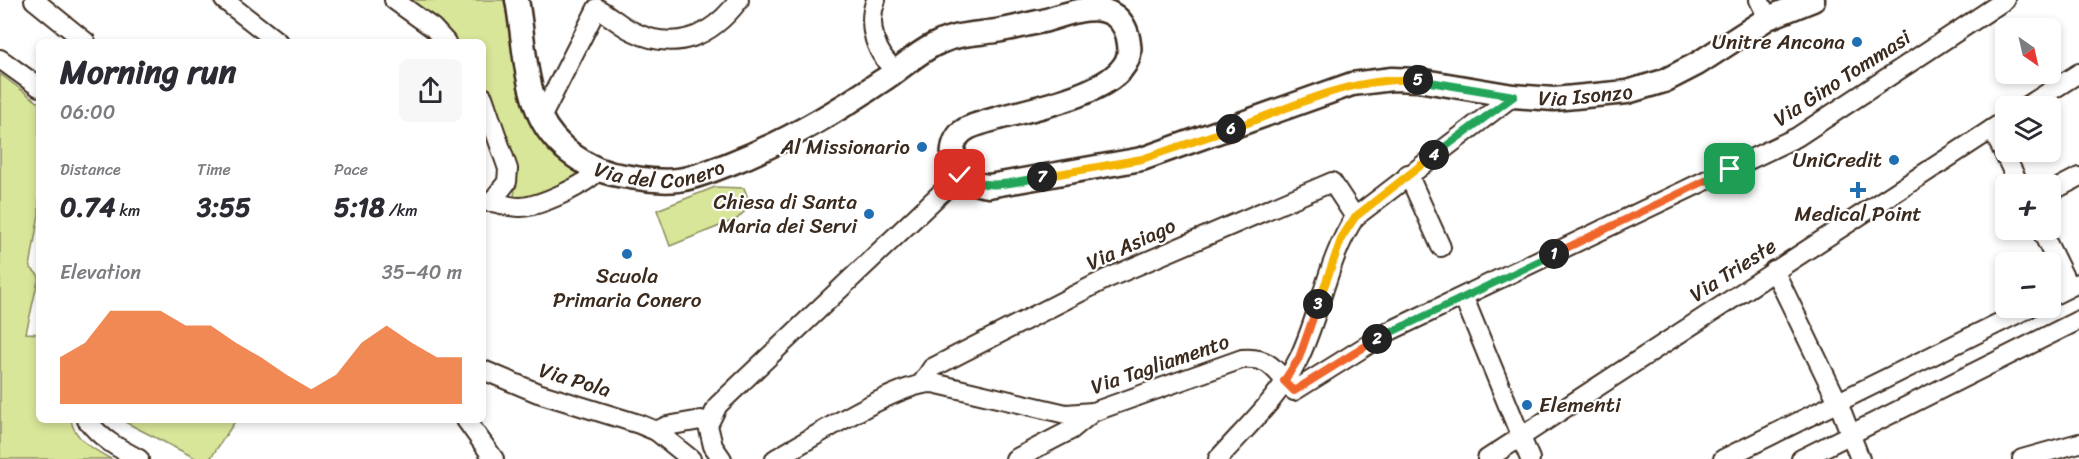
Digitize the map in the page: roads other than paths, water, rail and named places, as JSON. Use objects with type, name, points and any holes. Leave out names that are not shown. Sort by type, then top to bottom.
[{"type":"main road","name":"Via del Conero","points":[[517,0],[531,91],[541,118],[556,140],[594,175],[662,181],[691,178],[785,140],[850,103],[922,51],[950,37],[998,31],[1095,9],[1114,15],[1124,26],[1130,48],[1129,59],[1117,75],[1104,84],[1026,112],[988,121],[959,134],[954,141],[953,158],[960,175]]},
{"type":"main road","name":"Via Isonzo","points":[[960,175],[971,182],[989,186],[1142,159],[1352,84],[1392,79],[1418,80],[1514,96],[1554,99],[1627,92],[1664,81],[1697,64],[1764,9],[1813,0]]},
{"type":"street","points":[[224,0],[274,39]]},
{"type":"street","points":[[394,0],[433,28],[443,39]]},
{"type":"street","points":[[541,118],[597,8],[633,31],[665,41],[694,37],[712,30],[739,0]]},
{"type":"street","points":[[876,0],[871,21],[874,32],[884,62],[897,71]]},
{"type":"street","name":"Via Gino Tommasi","points":[[1284,381],[1294,391],[1390,331],[1797,137],[2005,0]]},
{"type":"street","points":[[43,2],[83,39]]},
{"type":"street","points":[[0,59],[36,85]]},
{"type":"street","points":[[2043,96],[2079,73]]},
{"type":"street","points":[[1218,459],[1272,400],[1299,358],[1342,237],[1355,217],[1408,174],[1514,96]]},
{"type":"street","points":[[486,106],[508,169],[507,182],[488,201]]},
{"type":"street","name":"Via Trieste","points":[[1486,459],[1995,128]]},
{"type":"street","points":[[1408,174],[1441,247]]},
{"type":"street","points":[[488,201],[522,207],[594,175]]},
{"type":"street","points":[[722,459],[713,446],[708,425],[718,405],[960,175]]},
{"type":"street","points":[[2061,186],[2079,177]]},
{"type":"street","name":"Via Asiago","points":[[922,383],[933,368],[1096,284],[1332,182],[1355,217]]},
{"type":"street","points":[[2047,240],[2074,285]]},
{"type":"street","points":[[1774,270],[1838,402],[1860,459]]},
{"type":"street","points":[[1466,303],[1530,459]]},
{"type":"street","points":[[1724,459],[2008,318]]},
{"type":"street","points":[[1801,459],[2079,320]]},
{"type":"street","name":"Via Tagliamento","points":[[775,459],[909,386],[922,383],[933,383],[1066,414],[1093,412],[1242,359],[1257,357],[1268,363],[1284,381]]},
{"type":"street","name":"Via Pola","points":[[486,371],[538,393],[618,416],[656,431]]},
{"type":"street","points":[[1015,459],[1071,429],[1093,412]]},
{"type":"street","points":[[691,459],[656,431],[667,426],[701,420],[708,425]]},
{"type":"street","points":[[89,423],[96,433],[113,446],[139,459]]},
{"type":"street","points":[[468,423],[494,459]]},
{"type":"street","points":[[2022,459],[2079,443]]},
{"type":"place","name":"Unitre Ancona","points":[[1857,42]]},
{"type":"place","name":"Al Missionario","points":[[922,147]]},
{"type":"place","name":"UniCredit","points":[[1894,160]]},
{"type":"place","name":"Medical Point","points":[[1858,190]]},
{"type":"place","name":"Chiesa di Santa Maria dei Servi","points":[[869,214]]},
{"type":"place","name":"Scuola Primaria Conero","points":[[627,254]]},
{"type":"place","name":"Elementi","points":[[1527,405]]}]
